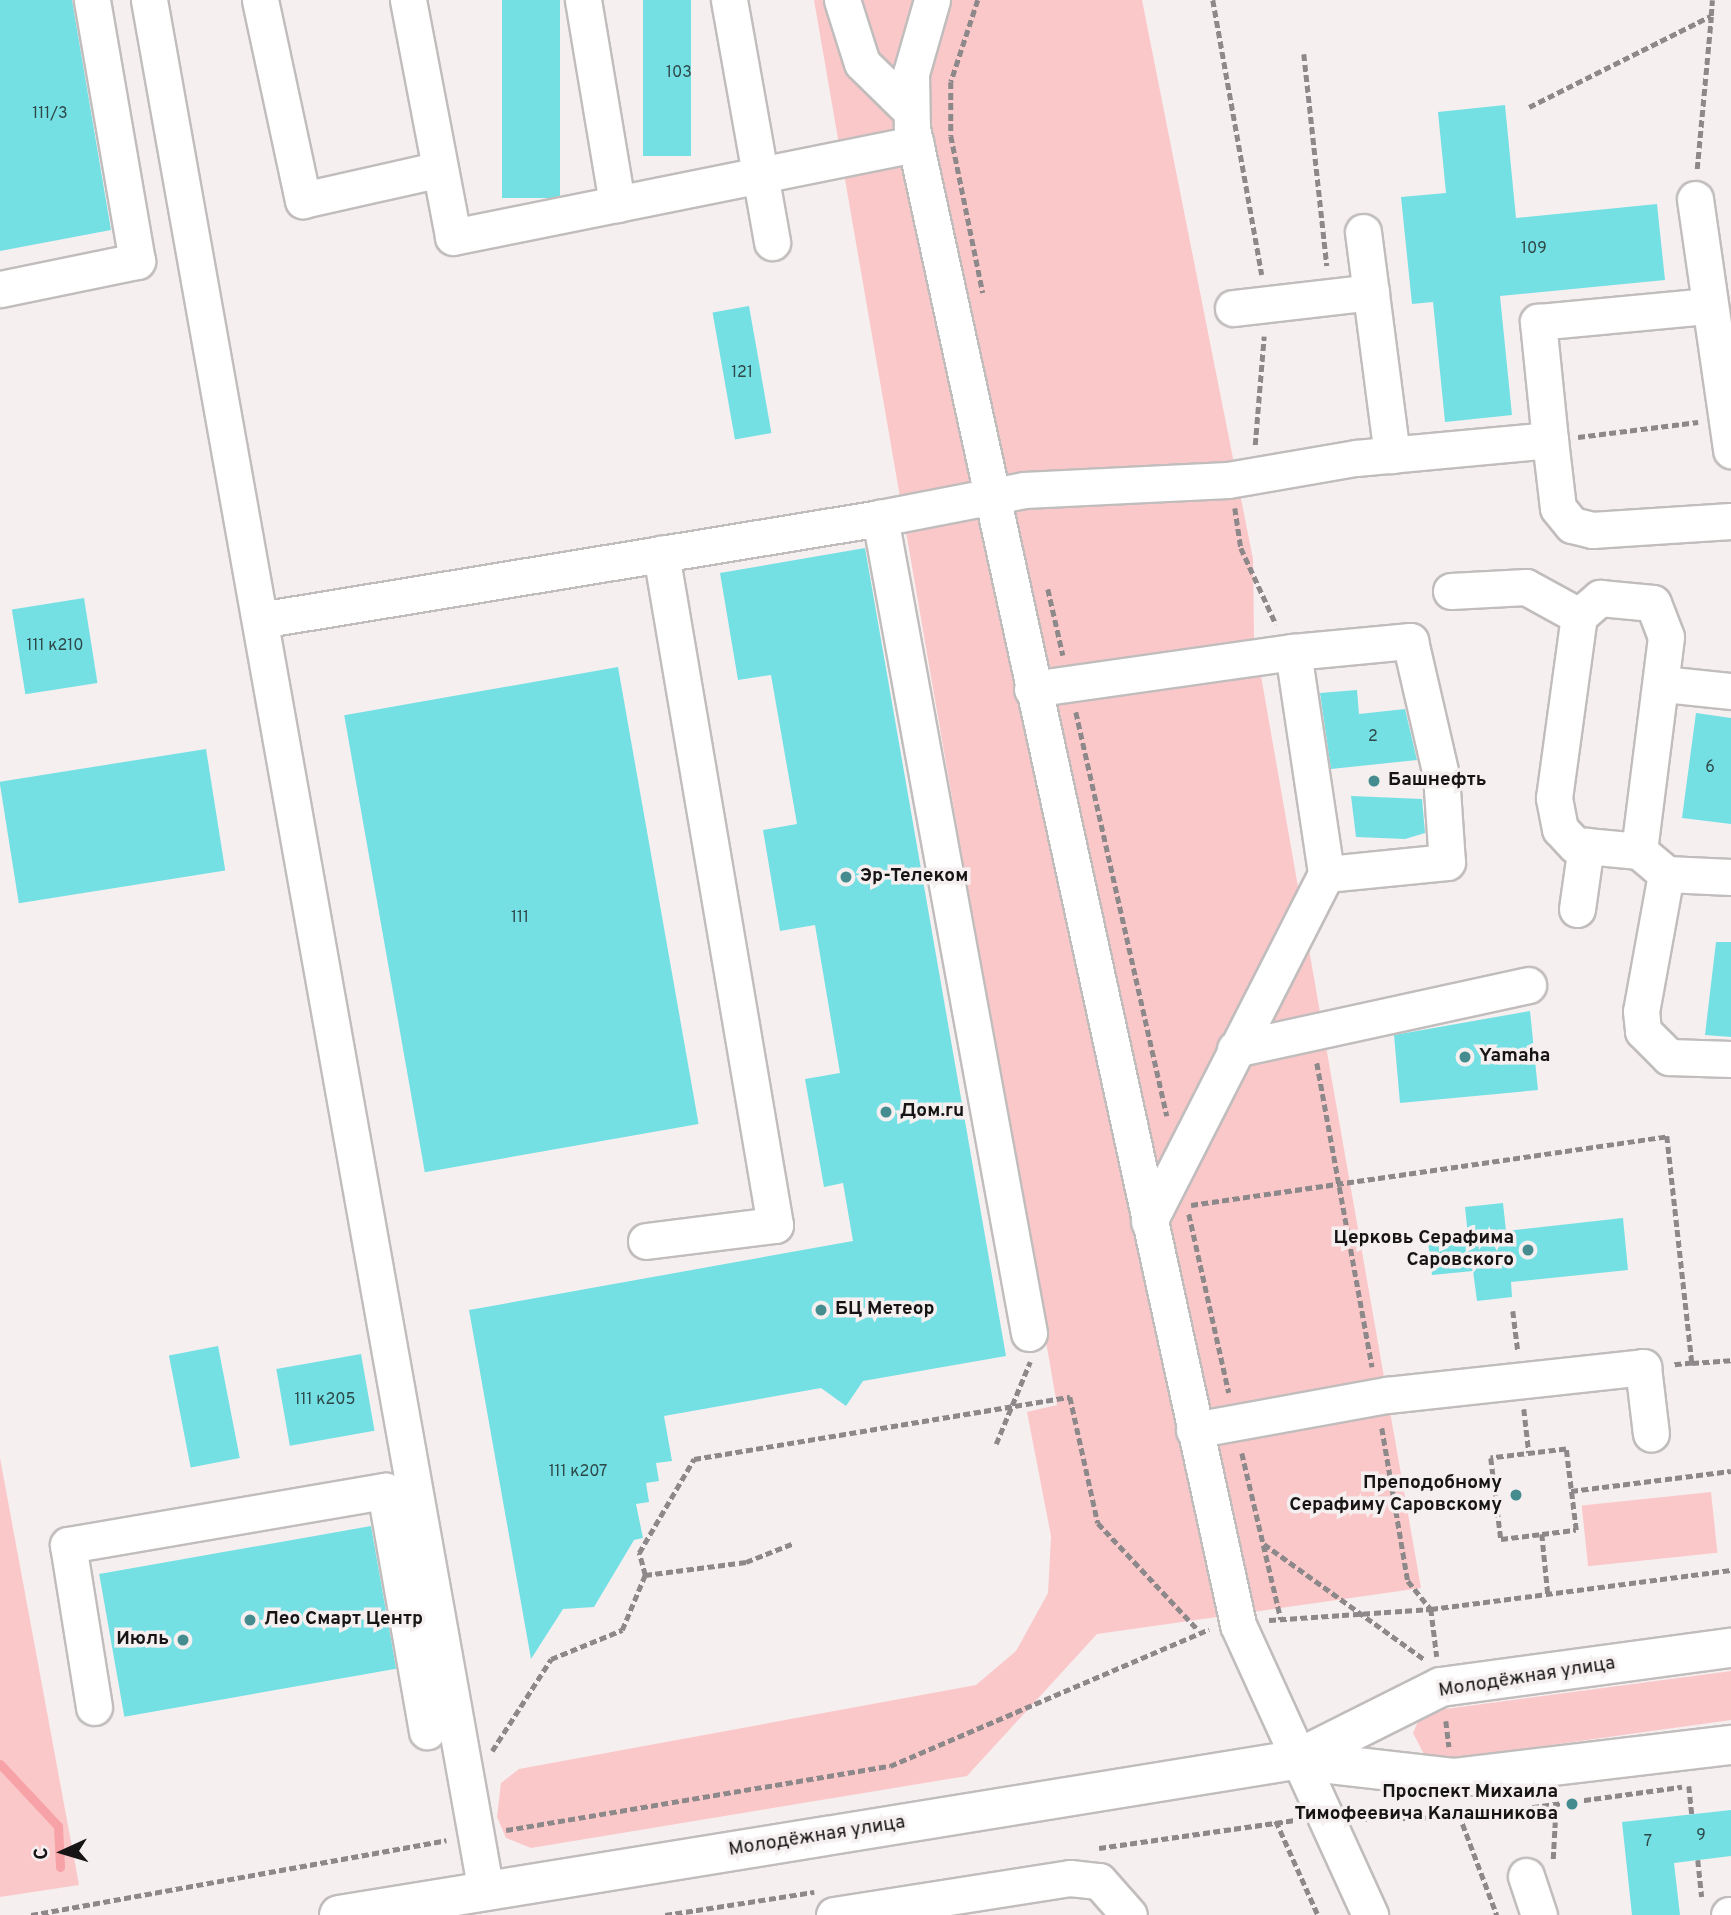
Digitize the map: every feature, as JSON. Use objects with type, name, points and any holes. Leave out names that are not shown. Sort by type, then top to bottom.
[{"type":"main road","name":"Молодёжная улица","points":[[1295,1760],[1441,1687],[1731,1648]]},
{"type":"main road","name":"Молодёжная улица","points":[[339,1915],[1295,1760],[1453,1778],[1731,1745]]},
{"type":"street","points":[[0,289],[137,261],[92,0]]},
{"type":"street","points":[[149,0],[486,1891]]},
{"type":"street","points":[[260,0],[303,200],[436,170]]},
{"type":"street","points":[[408,0],[436,170],[453,237],[916,144]]},
{"type":"street","points":[[583,0],[617,204]]},
{"type":"street","points":[[729,0],[772,242]]},
{"type":"street","points":[[842,0],[862,63],[909,109]]},
{"type":"street","points":[[932,0],[914,55],[909,109],[988,495],[1238,1625],[1295,1760],[1370,1915]]},
{"type":"street","points":[[1695,199],[1707,306],[1722,336],[1729,434]]},
{"type":"street","points":[[1363,232],[1392,455]]},
{"type":"street","points":[[1250,306],[1371,292]]},
{"type":"street","points":[[1707,306],[1538,322],[1550,440],[1558,508],[1572,525],[1592,530],[1731,521]]},
{"type":"street","points":[[260,620],[880,518],[988,495],[1240,478],[1392,455],[1550,440]]},
{"type":"street","points":[[880,518],[1028,1333]]},
{"type":"street","points":[[646,1241],[775,1225],[661,554]]},
{"type":"street","points":[[1451,591],[1527,587],[1579,616]]},
{"type":"street","points":[[1639,851],[1663,684],[1666,637],[1653,603],[1600,598],[1579,616],[1554,798],[1560,829],[1575,845],[1639,851],[1666,874],[1731,877]]},
{"type":"street","points":[[1032,689],[1069,680],[1293,652],[1410,641],[1441,775],[1447,862],[1326,874]]},
{"type":"street","points":[[1149,1222],[1177,1161],[1326,874],[1293,652]]},
{"type":"street","points":[[1663,684],[1731,691]]},
{"type":"street","points":[[1577,909],[1586,846]]},
{"type":"street","points":[[1666,874],[1641,1011],[1643,1031],[1669,1057],[1731,1059]]},
{"type":"street","points":[[1235,1049],[1528,985]]},
{"type":"street","points":[[1194,1430],[1377,1397],[1643,1367],[1651,1434]]},
{"type":"street","points":[[94,1707],[68,1545],[385,1491],[427,1731]]},
{"type":"street","points":[[1526,1876],[1539,1915]]},
{"type":"street","points":[[834,1915],[1069,1878],[1099,1881],[1129,1915]]},
{"type":"path","points":[[978,0],[951,82],[950,136],[984,299]]},
{"type":"path","points":[[1213,0],[1250,306],[1240,478],[1241,548],[1293,652]]},
{"type":"path","points":[[1695,199],[1712,0]]},
{"type":"path","points":[[1529,107],[1711,16]]},
{"type":"path","points":[[1304,54],[1331,297]]},
{"type":"path","points":[[1550,440],[1729,434]]},
{"type":"path","points":[[1047,585],[1281,1619]]},
{"type":"path","points":[[1312,1032],[1408,1581],[1431,1609]]},
{"type":"path","points":[[1187,1206],[1339,1179],[1667,1136],[1692,1363]]},
{"type":"path","points":[[996,1444],[1011,1406],[1031,1368],[1028,1333]]},
{"type":"path","points":[[1643,1367],[1731,1360]]},
{"type":"path","points":[[490,1754],[551,1659],[622,1630],[645,1575],[639,1553],[694,1459],[1070,1397],[1098,1523],[1198,1630]]},
{"type":"path","points":[[1566,1449],[1576,1530],[1542,1534],[1501,1539],[1491,1458],[1566,1449]]},
{"type":"path","points":[[1571,1491],[1731,1471]]},
{"type":"path","points":[[1542,1534],[1548,1594]]},
{"type":"path","points":[[645,1575],[746,1562],[794,1543]]},
{"type":"path","points":[[1263,1543],[1368,1613],[1429,1663]]},
{"type":"path","points":[[31,1915],[476,1835],[890,1766],[1198,1630],[1281,1619],[1431,1609],[1731,1570]]},
{"type":"path","points":[[1318,1915],[1276,1821],[1459,1817],[1700,1785]]},
{"type":"path","points":[[1689,1786],[1692,1814]]},
{"type":"path","points":[[1459,1817],[1497,1915]]},
{"type":"path","points":[[1698,1860],[1721,1910]]},
{"type":"shaded area","points":[[814,0],[1142,0],[1253,559],[1254,636],[1421,1588],[1097,1634],[967,1776],[531,1848],[506,1838],[497,1817],[501,1783],[519,1769],[976,1685],[1016,1651],[1048,1593],[1051,1536],[1027,1412],[1057,1405]]},
{"type":"shaded area","points":[[0,1458],[79,1885],[0,1897]]},
{"type":"shaded area","points":[[1711,1492],[1717,1553],[1588,1566],[1582,1506]]},
{"type":"shaded area","points":[[1731,1671],[1731,1720],[1428,1762],[1413,1733],[1422,1712]]},
{"type":"building","points":[[0,0],[72,0],[111,230],[0,251]]},
{"type":"building","points":[[502,0],[560,0],[560,198],[502,198]]},
{"type":"building","points":[[643,0],[691,0],[691,156],[643,156]]},
{"type":"building","points":[[1505,105],[1516,218],[1657,204],[1665,280],[1500,296],[1512,415],[1445,422],[1433,302],[1412,304],[1401,197],[1446,193],[1438,112]]},
{"type":"building","points":[[749,306],[771,433],[735,439],[713,312]]},
{"type":"building","points":[[865,548],[1006,1356],[863,1381],[846,1406],[821,1388],[664,1416],[672,1461],[656,1463],[659,1481],[646,1483],[649,1502],[636,1504],[643,1538],[634,1540],[594,1607],[563,1609],[531,1659],[469,1310],[853,1241],[843,1183],[824,1187],[805,1079],[840,1073],[815,925],[780,931],[763,830],[797,824],[771,675],[738,680],[720,573]]},
{"type":"building","points":[[84,598],[97,683],[25,694],[12,609]]},
{"type":"building","points":[[618,667],[699,1124],[425,1172],[344,715]]},
{"type":"building","points":[[1357,690],[1359,714],[1405,709],[1417,760],[1331,769],[1320,693]]},
{"type":"building","points":[[1696,713],[1731,718],[1731,824],[1682,818]]},
{"type":"building","points":[[206,749],[225,870],[19,903],[0,782]]},
{"type":"building","points":[[1351,796],[1422,799],[1425,833],[1405,839],[1356,837]]},
{"type":"building","points":[[1716,942],[1731,942],[1731,1037],[1705,1035]]},
{"type":"building","name":"Yamaha","points":[[1530,1011],[1538,1090],[1400,1103],[1394,1035]]},
{"type":"building","name":"Церковь Серафима Саровского","points":[[1503,1203],[1506,1231],[1623,1218],[1628,1270],[1511,1282],[1512,1297],[1477,1301],[1473,1271],[1432,1275],[1428,1241],[1468,1236],[1465,1207]]},
{"type":"building","points":[[218,1346],[240,1458],[191,1467],[169,1356]]},
{"type":"building","points":[[361,1354],[375,1431],[290,1446],[276,1369]]},
{"type":"building","name":"Лео Смарт Центр","points":[[371,1526],[396,1669],[124,1717],[99,1574]]},
{"type":"building","points":[[1731,1810],[1731,1856],[1674,1863],[1680,1915],[1632,1915],[1622,1822]]},
{"type":"waterway","points":[[0,1764],[58,1826],[60,1867]]},
{"type":"place","name":"Башнефть","points":[[1374,781]]},
{"type":"place","name":"Эр-Телеком","points":[[846,877]]},
{"type":"place","name":"Yamaha","points":[[1465,1057]]},
{"type":"place","name":"Дом.ru","points":[[886,1112]]},
{"type":"place","name":"Церковь Серафима Саровского","points":[[1528,1250]]},
{"type":"place","name":"БЦ Метеор","points":[[821,1310]]},
{"type":"place","name":"Преподобному Серафиму Саровскому","points":[[1516,1495]]},
{"type":"place","name":"Лео Смарт Центр","points":[[250,1620]]},
{"type":"place","name":"Июль","points":[[183,1640]]},
{"type":"place","name":"Проспект Михаила Тимофеевича Калашникова","points":[[1572,1804]]}]
